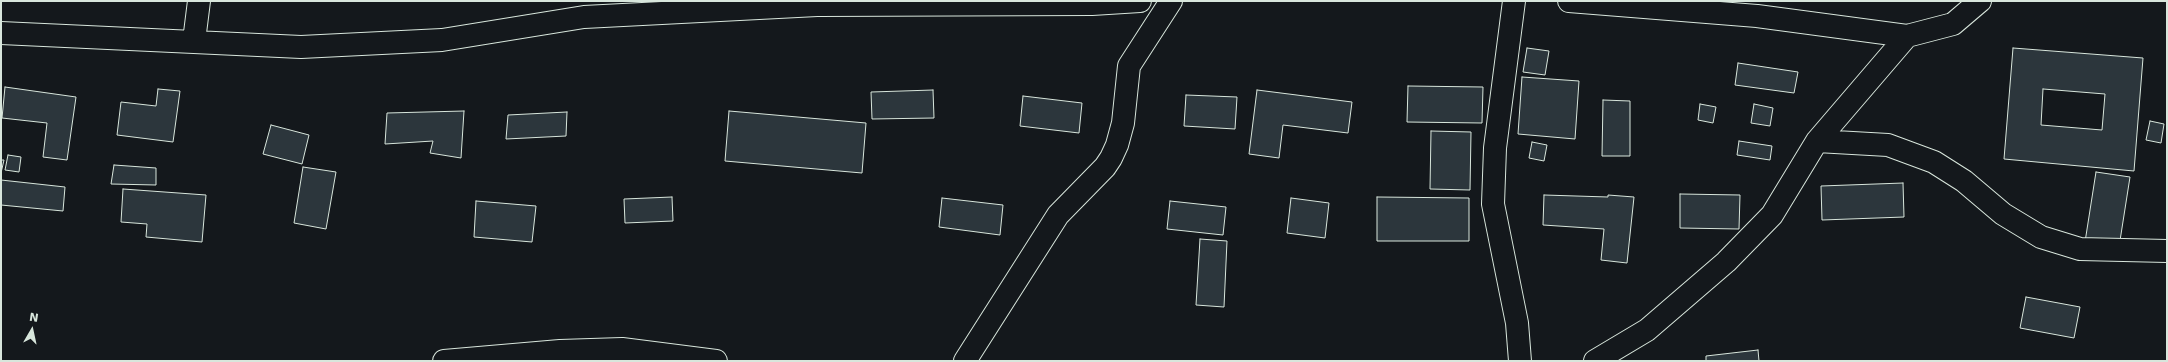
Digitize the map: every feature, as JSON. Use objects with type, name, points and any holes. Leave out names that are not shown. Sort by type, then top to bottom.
[{"type":"street","points":[[194,41],[199,1]]},
{"type":"street","points":[[1,33],[301,47],[442,40],[584,17],[817,5],[1092,4],[1140,1]]},
{"type":"street","points":[[965,361],[1058,215],[1105,167],[1111,158],[1117,145],[1123,122],[1129,66],[1171,1]]},
{"type":"street","points":[[1514,1],[1495,148],[1493,204],[1517,323],[1520,361]]},
{"type":"street","points":[[1569,1],[1757,16],[1907,36],[1953,24],[1980,1]]},
{"type":"street","points":[[1595,361],[1647,330],[1726,262],[1772,214],[1817,141],[1907,36]]},
{"type":"street","points":[[1817,141],[1888,145],[1934,162],[1964,181],[2003,214],[2041,237],[2080,249],[2167,251]]},
{"type":"street","points":[[444,361],[560,351],[622,349],[716,361]]},
{"type":"building","points":[[1527,48],[1549,51],[1545,75],[1523,72]]},
{"type":"building","points":[[2013,48],[2143,58],[2134,171],[2004,159]],"holes":[[[2043,89],[2105,94],[2102,130],[2041,125]]]},
{"type":"building","points":[[1738,63],[1798,72],[1794,93],[1735,85]]},
{"type":"building","points":[[1522,77],[1579,81],[1575,139],[1518,134]]},
{"type":"building","points":[[1408,86],[1483,87],[1482,123],[1407,122]]},
{"type":"building","points":[[5,87],[76,97],[67,160],[43,157],[47,123],[2,118]]},
{"type":"building","points":[[158,89],[180,91],[173,142],[117,135],[121,102],[156,106]]},
{"type":"building","points":[[933,90],[934,118],[872,119],[871,92]]},
{"type":"building","points":[[1257,90],[1352,102],[1348,133],[1283,125],[1279,158],[1249,154]]},
{"type":"building","points":[[1186,95],[1237,97],[1235,129],[1184,126]]},
{"type":"building","points":[[1023,96],[1082,103],[1079,133],[1020,126]]},
{"type":"building","points":[[1603,100],[1630,101],[1630,156],[1602,156]]},
{"type":"building","points":[[1700,104],[1716,107],[1713,123],[1698,120]]},
{"type":"building","points":[[1754,104],[1773,108],[1770,126],[1751,123]]},
{"type":"building","points":[[464,111],[461,158],[430,153],[433,141],[385,144],[387,113]]},
{"type":"building","points":[[729,111],[866,123],[862,173],[725,161]]},
{"type":"building","points":[[567,112],[566,136],[506,139],[508,115]]},
{"type":"building","points":[[2150,121],[2164,124],[2161,143],[2146,140]]},
{"type":"building","points":[[271,125],[309,135],[302,164],[263,154]]},
{"type":"building","points":[[1431,131],[1471,132],[1470,190],[1430,189]]},
{"type":"building","points":[[1739,141],[1772,146],[1770,160],[1737,155]]},
{"type":"building","points":[[1532,142],[1547,145],[1544,161],[1529,158]]},
{"type":"building","points":[[8,155],[21,157],[19,172],[5,170]]},
{"type":"building","points":[[1,160],[4,160],[1,173]]},
{"type":"building","points":[[114,165],[156,168],[156,185],[111,184]]},
{"type":"building","points":[[303,167],[336,172],[326,229],[294,223]]},
{"type":"building","points":[[2096,172],[2130,177],[2119,247],[2085,242]]},
{"type":"building","points":[[1,180],[65,187],[63,211],[1,205]]},
{"type":"building","points":[[1903,183],[1904,217],[1822,220],[1821,186]]},
{"type":"building","points":[[123,189],[206,195],[202,242],[146,237],[147,224],[121,222]]},
{"type":"building","points":[[1680,194],[1740,195],[1739,229],[1680,228]]},
{"type":"building","points":[[1544,195],[1608,197],[1608,195],[1634,197],[1627,263],[1601,260],[1604,229],[1543,225]]},
{"type":"building","points":[[672,197],[673,221],[625,223],[624,199]]},
{"type":"building","points":[[1377,197],[1469,198],[1469,241],[1377,241]]},
{"type":"building","points":[[942,198],[1003,205],[1000,235],[939,227]]},
{"type":"building","points":[[1291,198],[1329,203],[1325,238],[1287,233]]},
{"type":"building","points":[[476,201],[536,206],[532,242],[474,237]]},
{"type":"building","points":[[1170,201],[1226,207],[1223,235],[1167,229]]},
{"type":"building","points":[[1200,239],[1227,241],[1224,307],[1196,305]]},
{"type":"building","points":[[2026,297],[2080,307],[2074,338],[2020,328]]},
{"type":"building","points":[[1758,350],[1759,361],[1706,361],[1706,356]]}]
